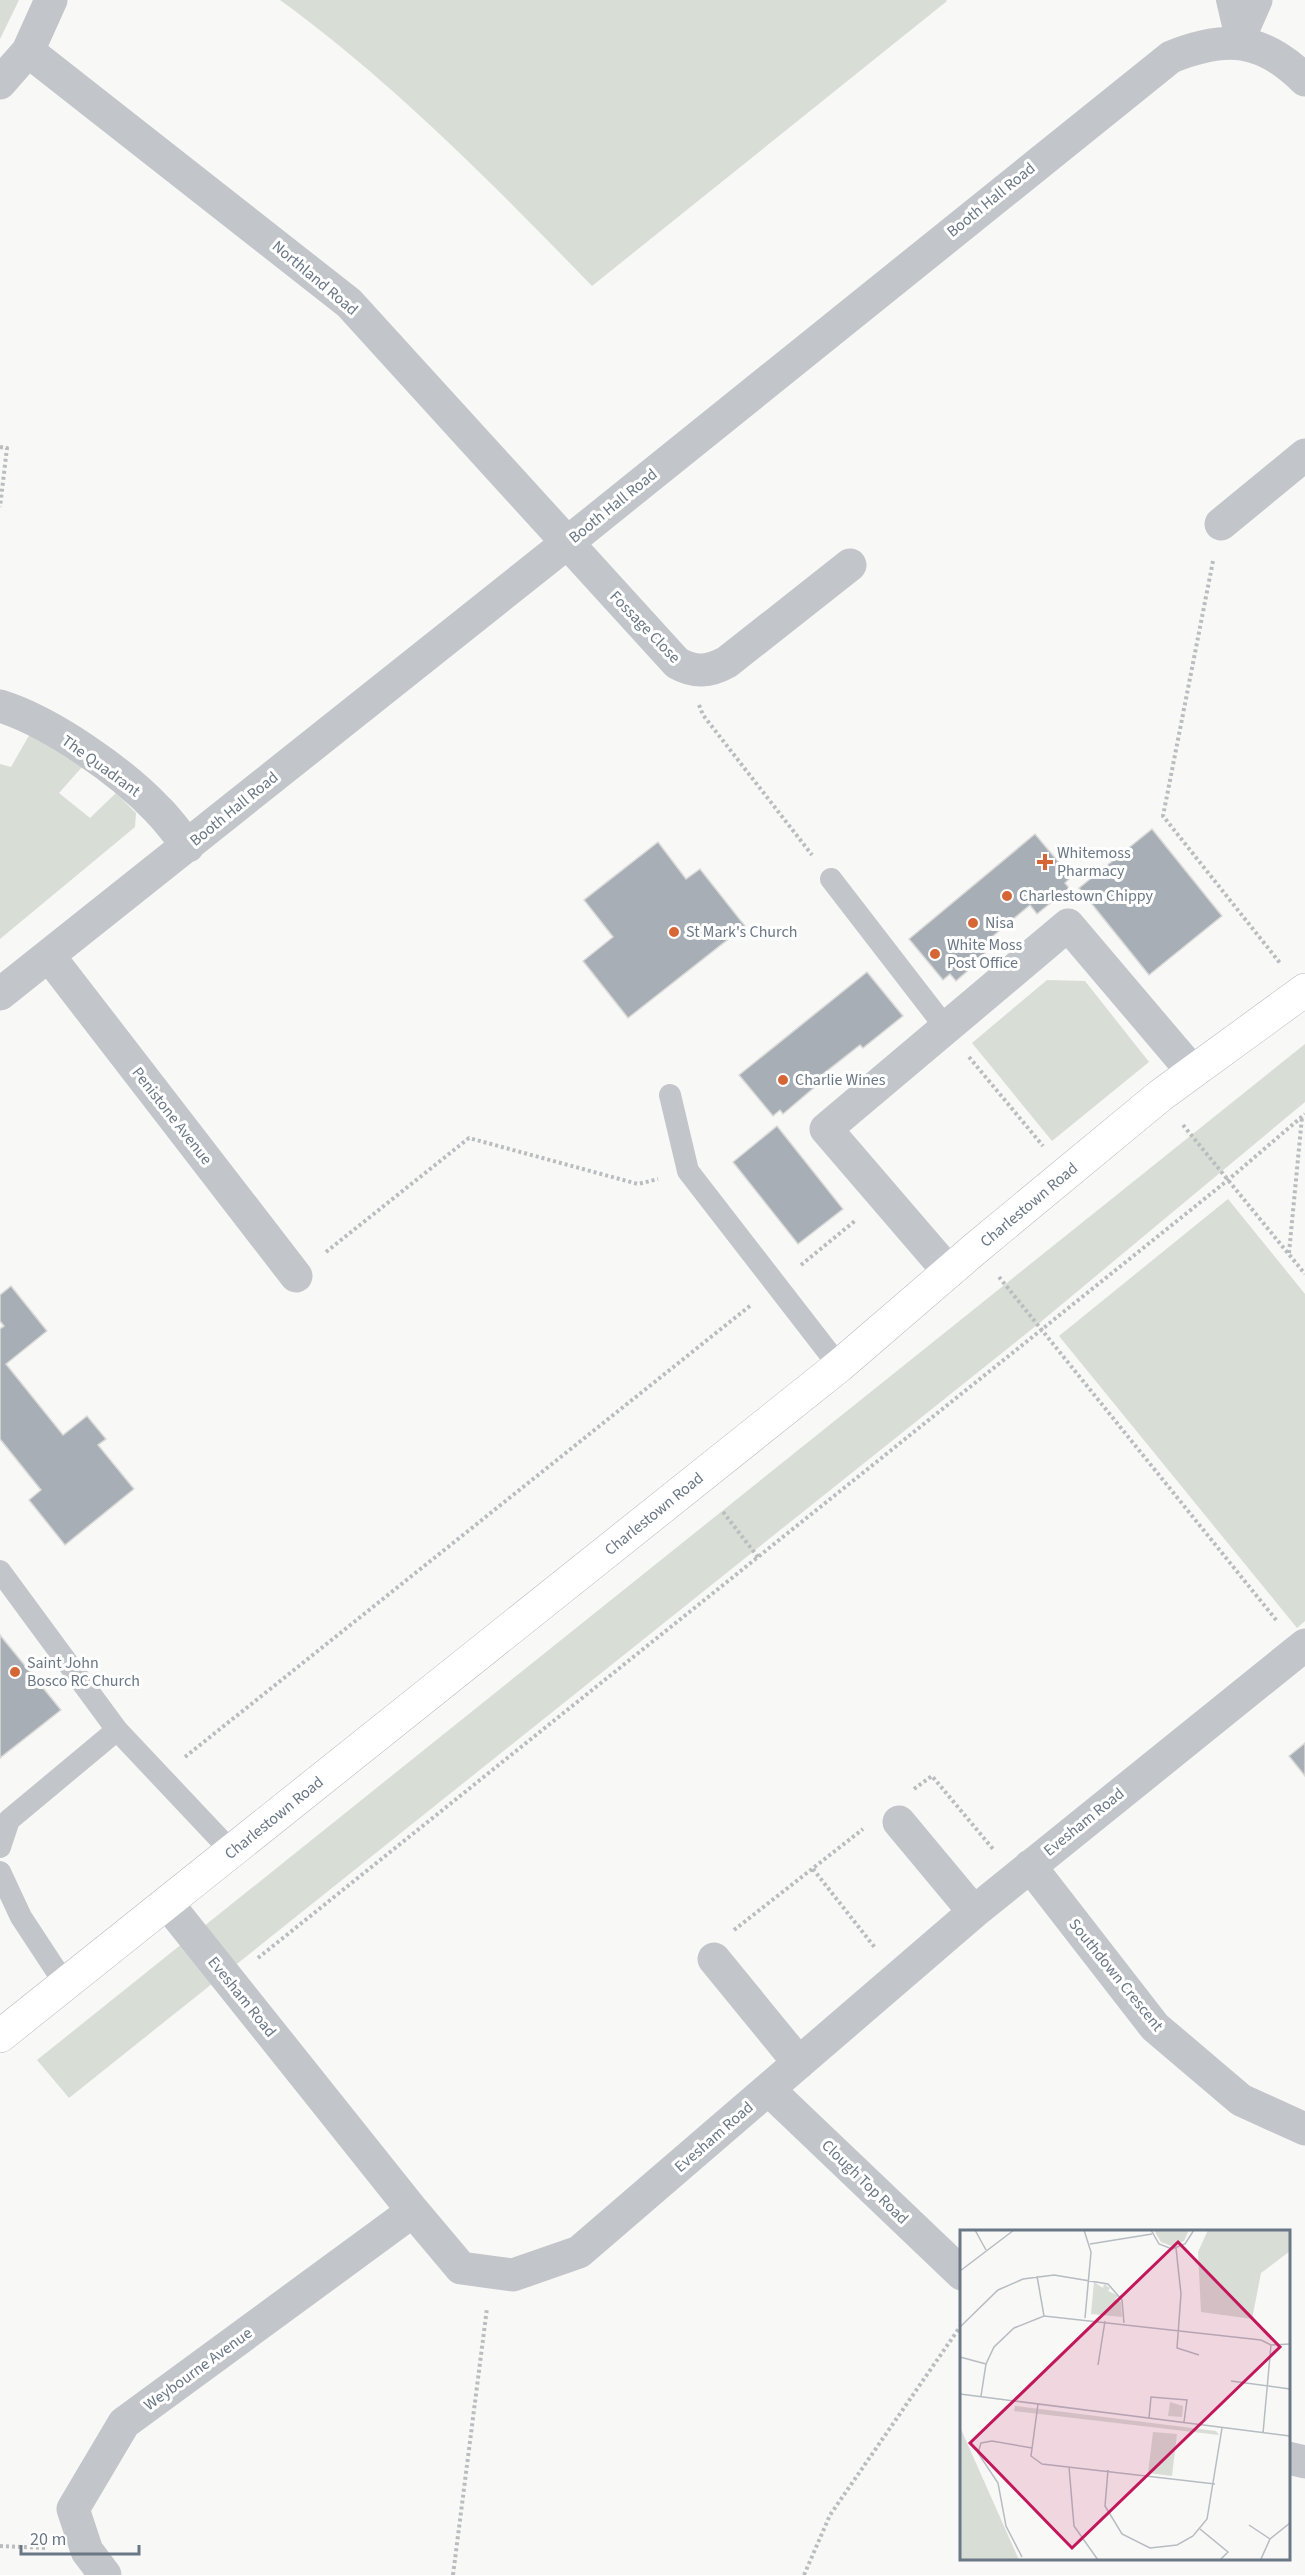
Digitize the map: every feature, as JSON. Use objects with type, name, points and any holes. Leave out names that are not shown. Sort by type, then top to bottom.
[{"type":"street","points":[[0,83],[28,51],[51,0]]},
{"type":"street","points":[[1237,43],[1256,0]]},
{"type":"street","name":"Booth Hall Road","points":[[0,994],[567,543],[1171,57],[1200,45],[1237,43],[1266,50],[1287,62],[1305,80]]},
{"type":"street","name":"Northland Road","points":[[28,51],[349,303],[567,543]]},
{"type":"street","points":[[1221,524],[1305,455]]},
{"type":"street","name":"Fossage Close","points":[[567,543],[668,654],[689,669],[702,671],[716,669],[727,662],[850,565]]},
{"type":"street","name":"The Quadrant","points":[[0,706],[23,713],[111,769],[158,809],[188,846]]},
{"type":"street","points":[[949,1272],[826,1129],[1068,925],[1192,1071]]},
{"type":"street","name":"Penistone Avenue","points":[[49,956],[296,1276]]},
{"type":"street","name":"Charlestown Road","points":[[0,2036],[839,1366],[976,1248],[1161,1095],[1304,991]]},
{"type":"street","name":"Evesham Road","points":[[167,1903],[461,2268],[513,2275],[579,2252],[974,1912],[1302,1647]]},
{"type":"street","points":[[883,1824],[974,1912]]},
{"type":"street","name":"Southdown Crescent","points":[[1023,1871],[1155,2027],[1240,2100],[1305,2129]]},
{"type":"street","points":[[714,1959],[799,2063]]},
{"type":"street","name":"Clough Top Road","points":[[769,2090],[960,2272]]},
{"type":"street","name":"Weybourne Avenue","points":[[96,2563],[73,2509],[124,2423],[413,2211]]},
{"type":"street","points":[[1290,2458],[1305,2462]]},
{"type":"lane","points":[[1227,0],[1237,43]]},
{"type":"lane","points":[[831,879],[946,1028]]},
{"type":"lane","points":[[670,1095],[688,1171],[839,1366]]},
{"type":"lane","points":[[0,1571],[117,1730],[232,1852]]},
{"type":"lane","points":[[0,1847],[9,1820],[117,1730]]},
{"type":"lane","points":[[0,1872],[21,1917],[65,1984]]},
{"type":"path","points":[[0,447],[7,448],[0,507]]},
{"type":"path","points":[[1221,524],[1163,816],[1304,991]]},
{"type":"path","points":[[689,669],[693,691],[703,715],[831,879]]},
{"type":"path","points":[[946,1028],[1066,1174]]},
{"type":"path","points":[[1161,1095],[1305,1274]]},
{"type":"path","points":[[229,1981],[1228,1180],[1304,1115]]},
{"type":"path","points":[[1289,1254],[1304,1115]]},
{"type":"path","points":[[296,1276],[469,1138],[638,1184],[688,1171]]},
{"type":"path","points":[[161,1776],[885,1197]]},
{"type":"path","points":[[976,1248],[1302,1647]]},
{"type":"path","points":[[723,1512],[758,1557]]},
{"type":"path","points":[[914,1790],[932,1776],[1023,1871]]},
{"type":"path","points":[[733,1931],[813,1869],[883,1824]]},
{"type":"path","points":[[813,1869],[878,1952]]},
{"type":"path","points":[[453,2575],[492,2272]]},
{"type":"path","points":[[804,2575],[830,2515],[960,2327]]},
{"type":"path","points":[[0,2546],[96,2563]]},
{"type":"shaded area","points":[[0,0],[19,0],[0,39]]},
{"type":"shaded area","points":[[280,0],[947,1],[592,286],[518,210],[403,100]]},
{"type":"shaded area","points":[[31,732],[83,766],[59,793],[90,818],[116,793],[136,813],[135,827],[0,939],[0,764],[11,767]]},
{"type":"shaded area","points":[[1047,980],[1085,981],[1149,1062],[1052,1141],[972,1043]]},
{"type":"shaded area","points":[[1305,1044],[1305,1102],[1037,1325],[69,2098],[37,2060]]},
{"type":"shaded area","points":[[1228,1199],[1305,1294],[1305,1621],[1297,1628],[1059,1336]]},
{"type":"building","points":[[1152,829],[1222,916],[1149,975],[1079,888]]},
{"type":"building","points":[[1035,834],[1071,877],[1065,883],[1069,888],[1037,914],[1030,905],[980,947],[986,955],[956,981],[950,974],[943,980],[909,939]]},
{"type":"building","name":"St Mark's Church","points":[[658,842],[686,879],[700,869],[745,926],[628,1018],[583,961],[613,937],[584,900]]},
{"type":"building","points":[[867,972],[903,1016],[863,1048],[860,1045],[813,1082],[816,1086],[783,1114],[780,1110],[773,1116],[739,1075]]},
{"type":"building","points":[[777,1126],[843,1209],[798,1244],[733,1162]]},
{"type":"building","points":[[11,1286],[47,1331],[6,1364],[63,1435],[87,1416],[106,1439],[98,1445],[134,1489],[65,1545],[29,1500],[41,1490],[0,1439],[0,1329],[4,1326],[0,1321],[0,1295]]},
{"type":"building","name":"Saint John Bosco RC Church","points":[[0,1635],[61,1710],[0,1758]]},
{"type":"building","points":[[1305,1743],[1305,1776],[1289,1756]]},
{"type":"place","name":"Whitemoss Pharmacy","points":[[1045,862]]},
{"type":"place","name":"Charlestown Chippy","points":[[1007,896]]},
{"type":"place","name":"Nisa","points":[[973,923]]},
{"type":"place","name":"St Mark's Church","points":[[674,932]]},
{"type":"place","name":"White Moss Post Office","points":[[935,954]]},
{"type":"place","name":"Charlie Wines","points":[[783,1080]]},
{"type":"place","name":"Saint John Bosco RC Church","points":[[15,1672]]}]
